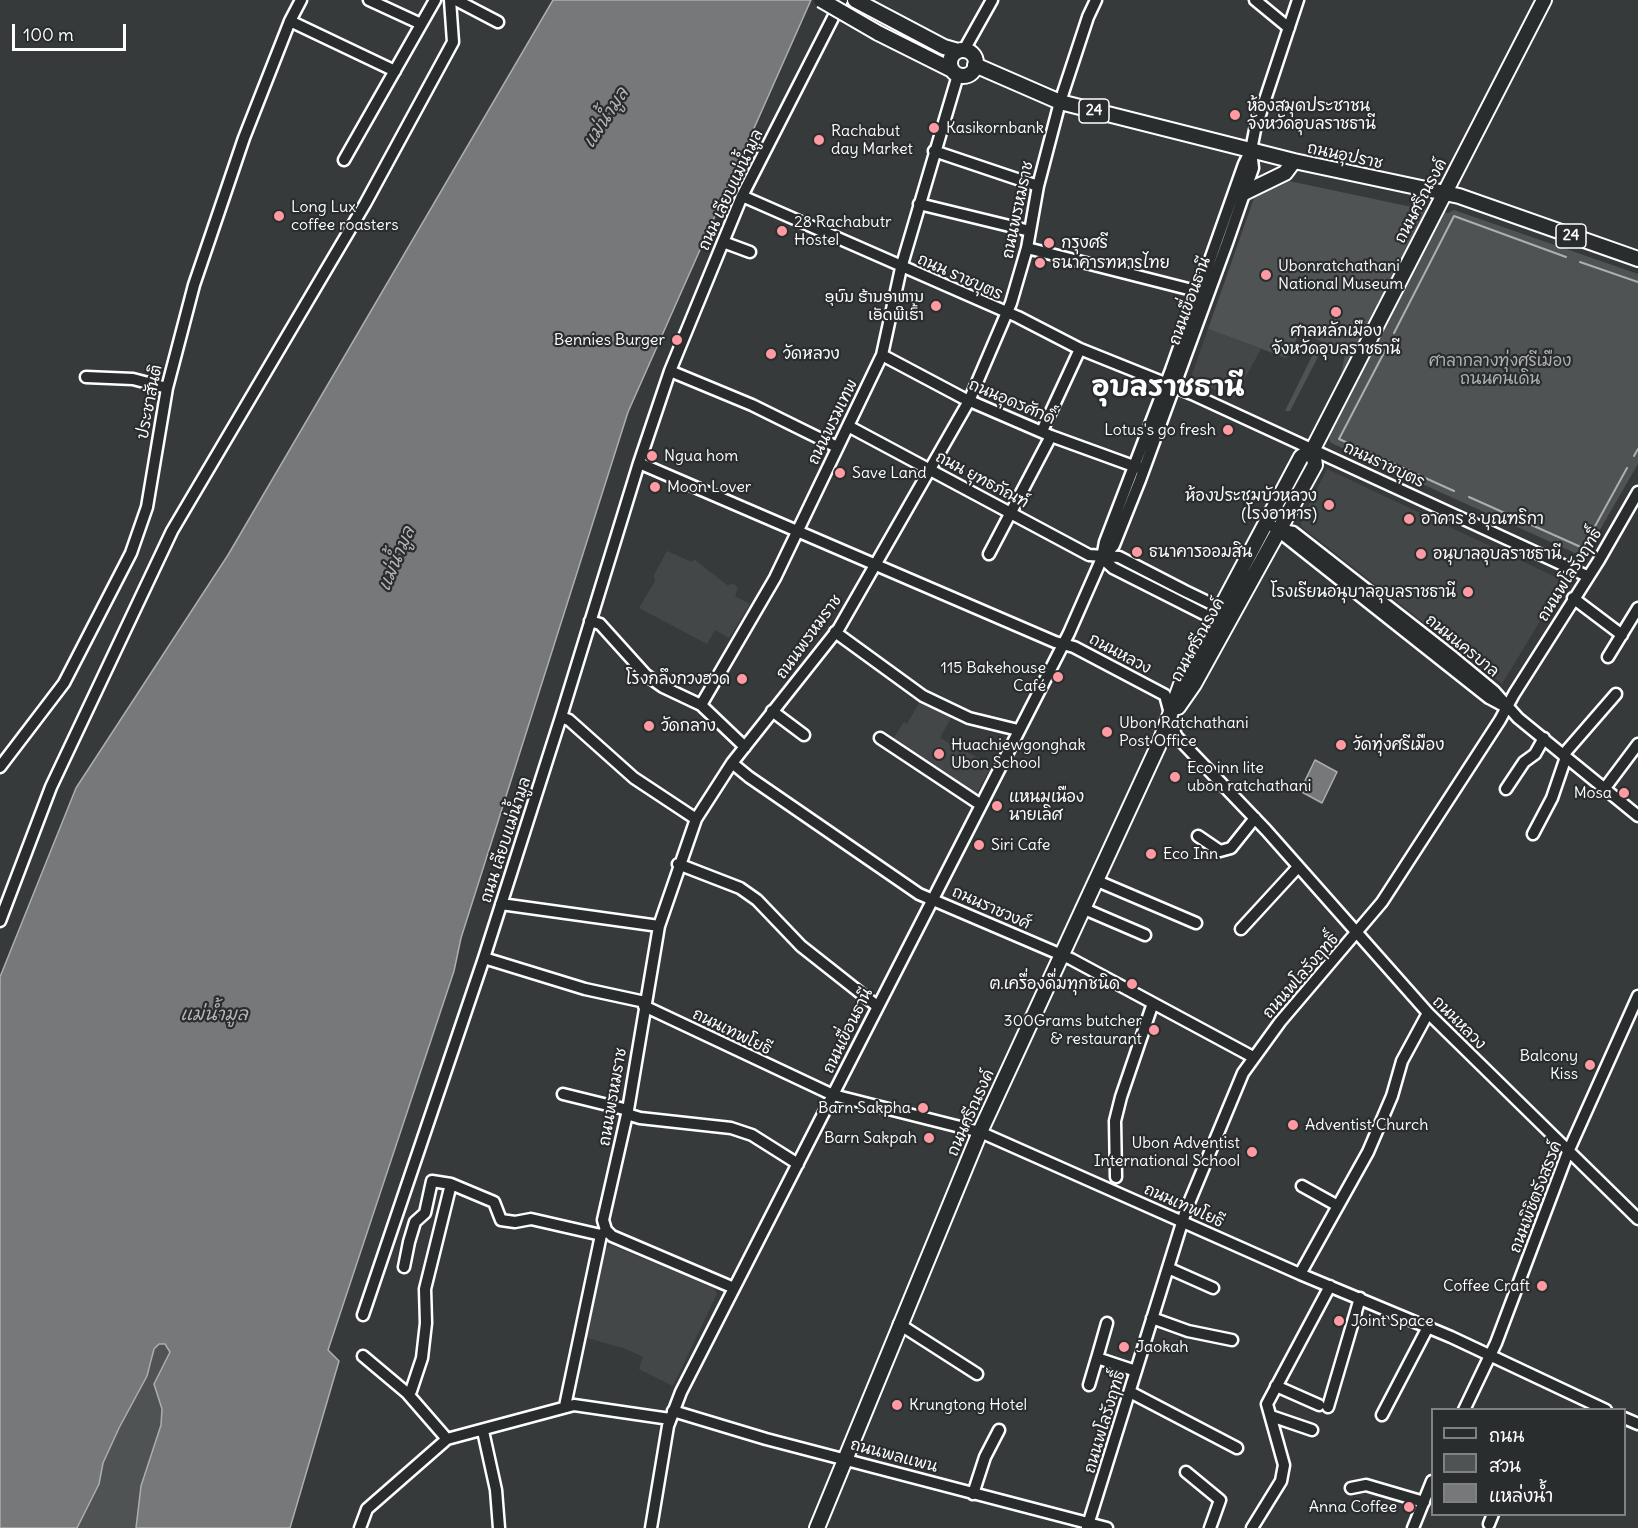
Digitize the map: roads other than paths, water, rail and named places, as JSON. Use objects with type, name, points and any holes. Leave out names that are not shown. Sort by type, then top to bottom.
[{"type":"main road","points":[[821,0],[878,33],[955,72],[969,74],[975,65]]},
{"type":"main road","points":[[855,0],[885,18],[961,50],[950,61],[955,72]]},
{"type":"main road","name":"ถนนศรีณรงค์","points":[[817,1528],[899,1324],[980,1132],[1171,718],[1194,684],[1222,618],[1273,526],[1302,457],[1313,449],[1544,0]]},
{"type":"main road","name":"24","points":[[961,50],[973,55],[975,65]]},
{"type":"main road","name":"ถนนอุปราช","points":[[975,65],[1059,102],[1294,161],[1478,202],[1638,259]]},
{"type":"main road","points":[[1244,193],[1285,173],[1294,161]]},
{"type":"street","name":"ประชาสันติ","points":[[0,767],[64,683],[131,553],[147,507],[167,388],[179,336],[210,236],[290,21],[301,0]]},
{"type":"street","points":[[369,0],[421,24]]},
{"type":"street","points":[[344,160],[435,0]]},
{"type":"street","points":[[0,921],[55,778],[172,531],[365,204],[453,42],[450,0]]},
{"type":"street","points":[[456,0],[498,22]]},
{"type":"street","name":"ถนน เลียบแม่น้ำมูล","points":[[363,1315],[484,958],[670,371],[742,196],[842,0]]},
{"type":"street","points":[[961,50],[992,0]]},
{"type":"street","name":"ถนนพรหมราช","points":[[564,1406],[628,1112],[659,926],[678,864],[696,819],[732,763],[835,632],[969,401],[1011,303],[1027,248],[1038,186],[1059,102],[1096,0]]},
{"type":"street","points":[[1255,0],[1289,28]]},
{"type":"street","name":"ถนนเขื่อนธานี","points":[[1204,293],[1298,0]]},
{"type":"street","points":[[290,21],[395,71]]},
{"type":"street","name":"ถนนพรมเทพ","points":[[701,705],[775,578],[882,355],[901,268],[955,72]]},
{"type":"street","name":"ถนนเขื่อนธานี","points":[[651,1528],[672,1415],[877,1006],[1063,644],[1102,558],[1114,545],[1204,293],[1253,168],[1251,150]]},
{"type":"street","points":[[934,151],[1038,186]]},
{"type":"street","name":"ถนน ราชบุตร","points":[[742,196],[1080,349],[1171,386]]},
{"type":"street","points":[[919,204],[1030,231]]},
{"type":"street","points":[[723,242],[750,252]]},
{"type":"street","points":[[1027,248],[1204,293]]},
{"type":"street","points":[[989,554],[1047,433],[1080,349]]},
{"type":"street","name":"ถนนอุดรศักดิ์","points":[[882,355],[969,401],[1140,468]]},
{"type":"street","points":[[670,371],[752,405],[837,447]]},
{"type":"street","points":[[86,377],[133,379],[167,388]]},
{"type":"street","name":"ถนนราชบุตร","points":[[1171,386],[1587,576]]},
{"type":"street","name":"ถนน ยุทธภัณฑ์","points":[[848,426],[1089,555],[1102,558],[1116,570],[1208,616],[1222,618]]},
{"type":"street","name":"ถนนหลวง","points":[[639,463],[1063,644],[1165,695],[1176,736],[1255,818],[1428,1013],[1561,1141],[1568,1152],[1636,1212]]},
{"type":"street","name":"ถนนพโลรังฤทธิ์","points":[[1088,1526],[1182,1221],[1214,1138],[1253,1057],[1358,933],[1405,867],[1587,576],[1633,511],[1638,492]]},
{"type":"street","name":"ถนนนครบาล","points":[[1273,526],[1293,532],[1407,626],[1489,698],[1507,707],[1638,816]]},
{"type":"street","points":[[1573,598],[1622,635]]},
{"type":"street","points":[[1608,657],[1638,608]]},
{"type":"street","points":[[590,621],[600,624],[646,675],[663,687],[701,705],[745,747]]},
{"type":"street","points":[[835,632],[923,696],[969,718],[1018,730]]},
{"type":"street","points":[[1533,834],[1552,798],[1565,756],[1616,694]]},
{"type":"street","points":[[772,711],[804,735]]},
{"type":"street","points":[[561,717],[569,720],[634,778],[696,819]]},
{"type":"street","points":[[880,738],[981,805]]},
{"type":"street","points":[[1506,789],[1544,738]]},
{"type":"street","points":[[1605,788],[1638,744]]},
{"type":"street","name":"ถนนราชวงศ์","points":[[732,763],[919,894],[1061,955],[1253,1057]]},
{"type":"street","points":[[1198,836],[1220,851],[1231,848],[1255,818]]},
{"type":"street","points":[[678,864],[740,888],[757,900],[801,946],[877,1006]]},
{"type":"street","points":[[1241,929],[1298,867]]},
{"type":"street","points":[[1095,880],[1196,923]]},
{"type":"street","points":[[501,904],[659,926]]},
{"type":"street","points":[[1082,908],[1145,935]]},
{"type":"street","name":"ถนนเทพโยธี","points":[[484,958],[585,989],[645,1004],[833,1095],[980,1132],[1300,1274],[1428,1327],[1602,1408]]},
{"type":"street","name":"ถนนพิชิตรังสรรค์","points":[[1465,1408],[1490,1355],[1568,1152],[1635,1008],[1638,996]]},
{"type":"street","points":[[1116,1177],[1115,1121],[1153,1004]]},
{"type":"street","points":[[1300,1274],[1368,1152],[1392,1096],[1402,1061],[1428,1013]]},
{"type":"street","points":[[563,1094],[628,1112],[640,1118],[731,1128],[752,1135],[798,1164]]},
{"type":"street","points":[[404,1267],[415,1222],[425,1213],[432,1181],[451,1184],[494,1202],[501,1220],[515,1222],[531,1219],[603,1233],[734,1288]]},
{"type":"street","points":[[407,1393],[411,1390],[422,1358],[426,1323],[425,1289],[451,1184]]},
{"type":"street","points":[[1302,1186],[1338,1206]]},
{"type":"street","points":[[1167,1268],[1213,1288]]},
{"type":"street","points":[[1252,1528],[1281,1481],[1284,1465],[1268,1404],[1330,1286]]},
{"type":"street","points":[[1276,1386],[1324,1406],[1338,1379],[1343,1348],[1360,1298]]},
{"type":"street","points":[[1152,1318],[1188,1331],[1232,1341]]},
{"type":"street","points":[[1089,1385],[1107,1323]]},
{"type":"street","points":[[899,1324],[977,1374]]},
{"type":"street","points":[[1382,1415],[1428,1327]]},
{"type":"street","points":[[363,1356],[407,1393],[447,1439]]},
{"type":"street","points":[[1097,1358],[1136,1371]]},
{"type":"street","points":[[1130,1392],[1237,1448]]},
{"type":"street","points":[[360,1528],[367,1509],[447,1439],[483,1431],[564,1406]]},
{"type":"street","name":"ถนนพลแพน","points":[[564,1406],[672,1415],[845,1458],[1088,1526],[1107,1528]]},
{"type":"street","points":[[1271,1416],[1312,1430]]},
{"type":"street","points":[[973,1494],[985,1457],[999,1430]]},
{"type":"street","points":[[483,1431],[496,1490],[499,1528]]},
{"type":"street","points":[[1186,1472],[1220,1500],[1210,1528]]},
{"type":"street","points":[[1413,1528],[1431,1484]]},
{"type":"street","points":[[1351,1488],[1366,1485],[1424,1502]]},
{"type":"water","name":"แม่น้ำมูล","points":[[553,0],[811,0],[628,412],[461,938],[454,971],[328,1350],[339,1361],[290,1528],[136,1528],[141,1486],[161,1425],[162,1409],[154,1384],[170,1352],[165,1344],[159,1344],[154,1349],[147,1376],[103,1463],[99,1484],[77,1528],[0,1528],[0,977],[76,788],[228,555]]},
{"type":"water","points":[[1315,760],[1337,772],[1322,803],[1300,791]]},
{"type":"waterway","points":[[1394,333],[1454,216],[1566,257]]},
{"type":"waterway","points":[[1580,262],[1638,282]]},
{"type":"waterway","points":[[1388,345],[1339,439],[1454,491]]},
{"type":"waterway","points":[[1634,456],[1638,449]]},
{"type":"waterway","points":[[1469,497],[1583,548],[1627,468]]},
{"type":"place","name":"ห้องสมุดประชาชน จังหวัดอุบลราชธานี","points":[[1235,115]]},
{"type":"place","name":"Kasikornbank","points":[[934,128]]},
{"type":"place","name":"Rachabut day Market","points":[[819,140]]},
{"type":"place","name":"Long Lux coffee roasters","points":[[279,216]]},
{"type":"place","name":"28 Rachabutr Hostel","points":[[782,231]]},
{"type":"place","name":"กรุงศรี","points":[[1049,243]]},
{"type":"place","name":"ธนาคารทหารไทย","points":[[1040,263]]},
{"type":"place","name":"Ubonratchathani National Museum","points":[[1266,275]]},
{"type":"place","name":"ອຸບົນ ຮ້ານອາຫານ ເອັດພີເຮົ້າ","points":[[936,306]]},
{"type":"place","name":"ศาลหลักเมือง จังหวัดอุบลราชธานี","points":[[1336,312]]},
{"type":"place","name":"Bennies Burger","points":[[677,340]]},
{"type":"place","name":"วัดหลวง","points":[[771,354]]},
{"type":"place","name":"Lotus's go fresh","points":[[1228,430]]},
{"type":"place","name":"Ngua hom","points":[[652,456]]},
{"type":"place","name":"Save Land","points":[[840,473]]},
{"type":"place","name":"Moon Lover","points":[[655,487]]},
{"type":"place","name":"ห้องประชุมบัวหลวง (โรงอาหาร)","points":[[1329,505]]},
{"type":"place","name":"อาคาร 8 บุณฑริกา","points":[[1409,519]]},
{"type":"place","name":"ธนาคารออมสิน","points":[[1137,552]]},
{"type":"place","name":"อนุบาลอุบลราชธานี","points":[[1421,554]]},
{"type":"place","name":"โรงเรียนอนุบาลอุบลราชธานี","points":[[1468,592]]},
{"type":"place","name":"115 Bakehouse Café","points":[[1058,677]]},
{"type":"place","name":"โรงกลึงกวงฮวด","points":[[742,679]]},
{"type":"place","name":"วัดกลาง","points":[[649,726]]},
{"type":"place","name":"Ubon Ratchathani Post Office","points":[[1107,732]]},
{"type":"place","name":"วัดทุ่งศรีเมือง","points":[[1341,745]]},
{"type":"place","name":"Huachiewgonghak Ubon School","points":[[939,754]]},
{"type":"place","name":"Eco inn lite ubon ratchathani","points":[[1175,777]]},
{"type":"place","name":"Mosa","points":[[1624,793]]},
{"type":"place","name":"แหนมเนือง นายเลิศ","points":[[997,806]]},
{"type":"place","name":"Siri Cafe","points":[[979,845]]},
{"type":"place","name":"Eco Inn","points":[[1151,854]]},
{"type":"place","name":"ฅ.เครื่องดื่มทุกชนิด","points":[[1132,984]]},
{"type":"place","name":"300Grams butcher & restaurant","points":[[1154,1030]]},
{"type":"place","name":"Balcony Kiss","points":[[1590,1065]]},
{"type":"place","name":"Barn Sakpha","points":[[923,1108]]},
{"type":"place","name":"Adventist Church","points":[[1293,1125]]},
{"type":"place","name":"Barn Sakpah","points":[[929,1138]]},
{"type":"place","name":"Ubon Adventist International School","points":[[1252,1152]]},
{"type":"place","name":"Coffee Craft","points":[[1542,1286]]},
{"type":"place","name":"Joint Space","points":[[1339,1321]]},
{"type":"place","name":"Jaokah","points":[[1124,1347]]},
{"type":"place","name":"Krungtong Hotel","points":[[897,1405]]},
{"type":"place","name":"Anna Coffee","points":[[1409,1507]]},
{"type":"district","name":"อุบลราชธานี","points":[[1168,388]]},
{"type":"park label","name":"ศาลากลางทุ่งศรีเมือง ถนนคนเดิน","points":[[1500,370]]}]
